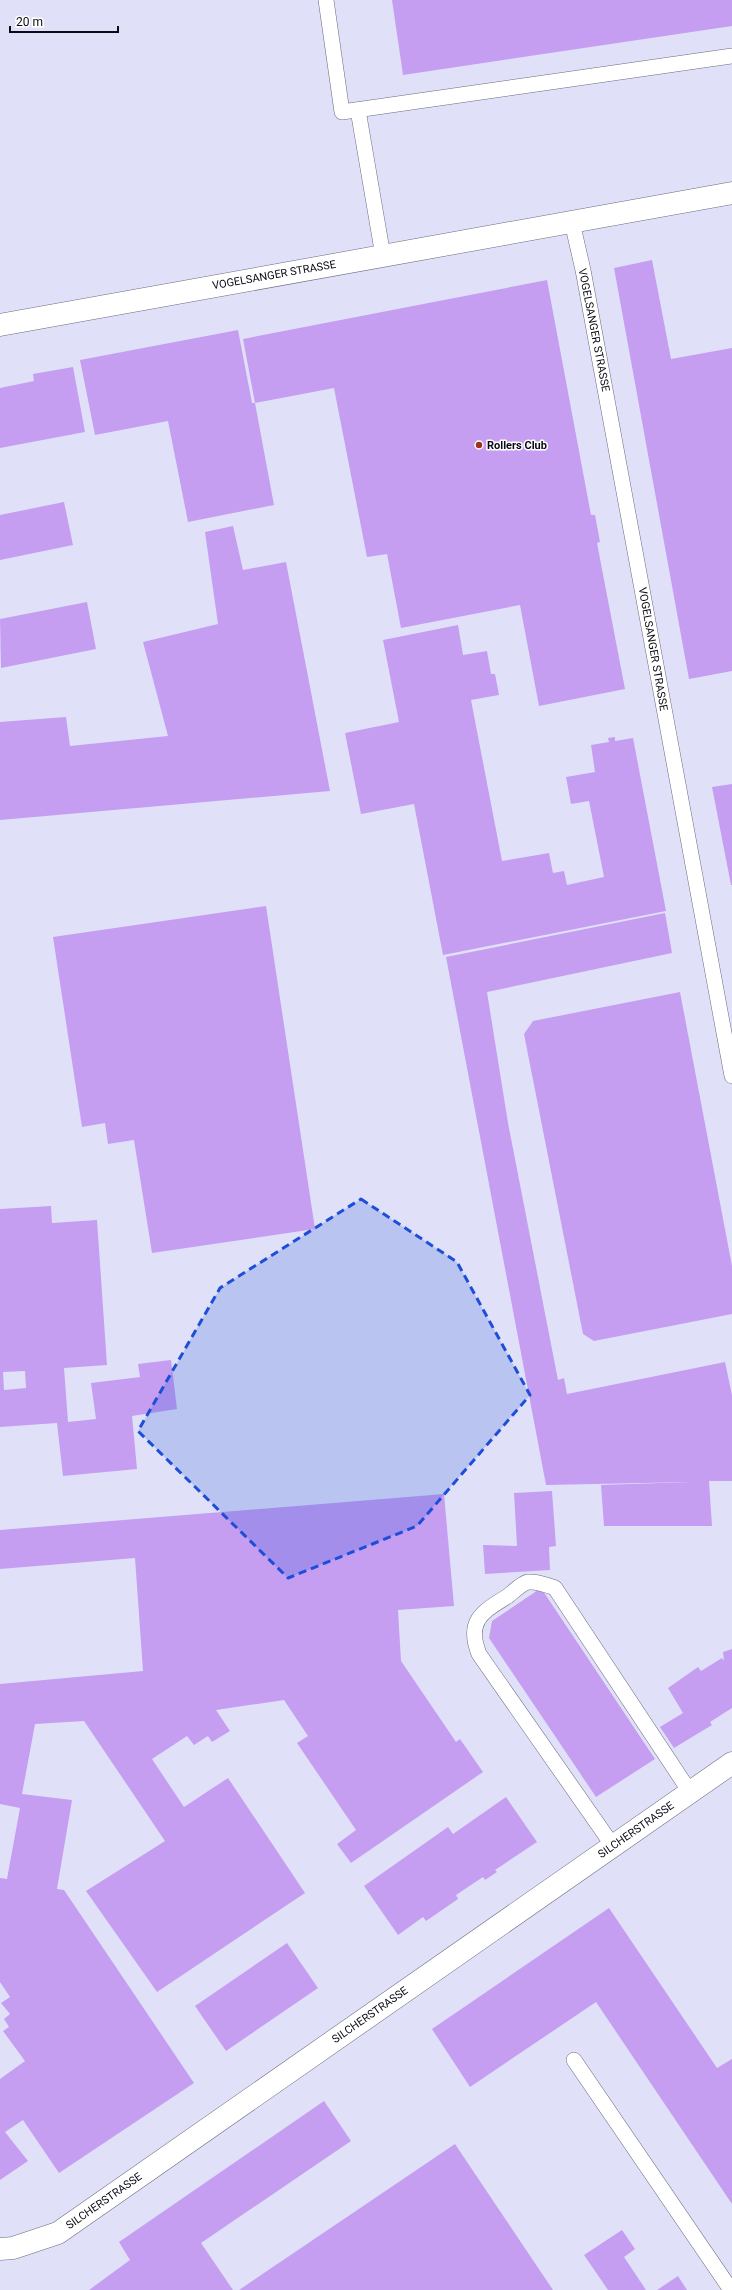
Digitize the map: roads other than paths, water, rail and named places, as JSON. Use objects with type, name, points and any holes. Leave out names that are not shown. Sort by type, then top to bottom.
[{"type":"street","name":"VOGELSANGER STRASSE","points":[[0,325],[732,193]]},
{"type":"street","name":"SILCHERSTRASSE","points":[[0,2249],[13,2248],[58,2233],[732,1763]]},
{"type":"lane","points":[[326,0],[342,112],[732,56]]},
{"type":"lane","points":[[358,110],[383,256]]},
{"type":"lane","name":"VOGELSANGER STRASSE","points":[[572,222],[583,270],[732,1076]]},
{"type":"lane","points":[[613,1846],[480,1654],[474,1639],[476,1625],[483,1612],[528,1582],[546,1584],[555,1588],[690,1792]]},
{"type":"lane","points":[[574,2060],[731,2290]]},
{"type":"place","name":"Rollers Club","points":[[479,445]]}]
